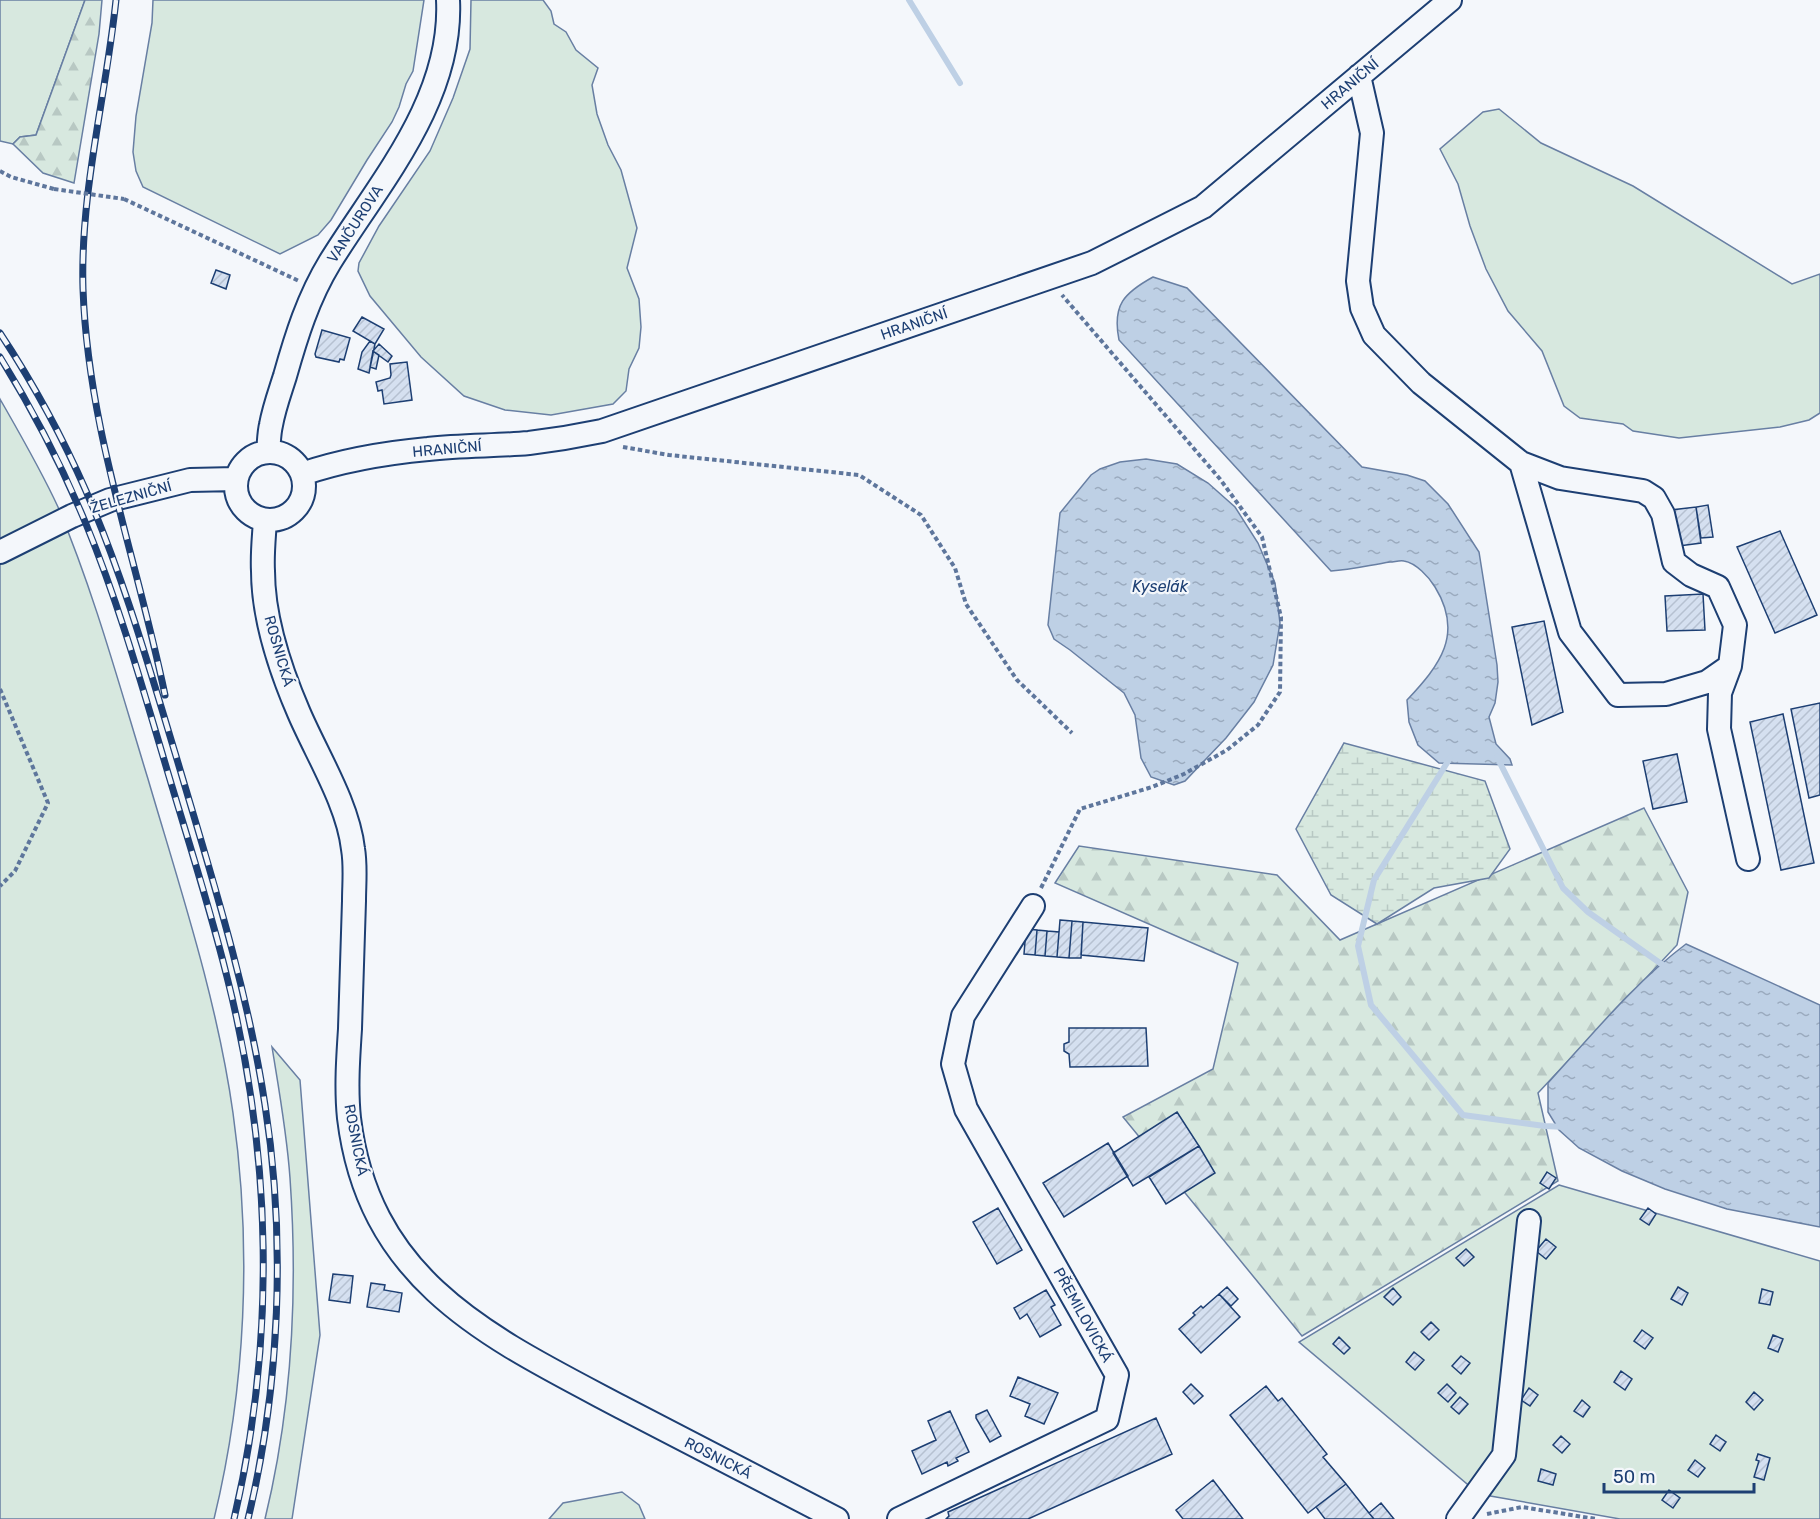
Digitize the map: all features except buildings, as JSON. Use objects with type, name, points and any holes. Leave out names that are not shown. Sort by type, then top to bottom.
[{"type":"street","name":"VANČUROVA","points":[[268,452],[270,426],[308,304],[329,264],[404,147],[429,99],[446,33],[448,0]]},
{"type":"street","name":"HRANIČNÍ","points":[[302,474],[356,459],[429,448],[528,443],[602,431],[1092,263],[1203,207],[1450,0]]},
{"type":"street","points":[[1359,76],[1372,134],[1358,281],[1362,308],[1374,335],[1421,383],[1521,463],[1560,478],[1644,491],[1654,498],[1663,514],[1674,562],[1691,575],[1718,587],[1735,625],[1730,666],[1720,693],[1719,729],[1748,859]]},
{"type":"street","points":[[277,452],[285,455],[302,474],[304,492],[297,507],[283,518],[265,520],[248,512],[238,497],[236,479],[239,471],[251,457],[259,453],[277,452]]},
{"type":"street","points":[[1521,463],[1570,632],[1618,695],[1666,694],[1707,682],[1730,666]]},
{"type":"street","name":"ŽELEZNIČNÍ","points":[[0,552],[110,500],[190,480],[236,479]]},
{"type":"street","name":"ROSNICKÁ","points":[[265,520],[262,573],[267,613],[279,660],[298,710],[348,823],[354,851],[347,1085],[349,1119],[365,1185],[394,1244],[434,1291],[502,1342],[837,1519]]},
{"type":"street","name":"PŘEMILOVICKÁ","points":[[899,1519],[1107,1419],[1117,1375],[966,1109],[953,1064],[963,1016],[1033,906]]},
{"type":"street","points":[[1458,1519],[1504,1455],[1529,1221]]},
{"type":"path","points":[[0,171],[12,177],[54,189],[124,199],[316,289]]},
{"type":"path","points":[[1033,906],[1080,808],[1152,787],[1184,774],[1227,750],[1258,725],[1280,692],[1281,617],[1262,537],[1220,479],[1048,278]]},
{"type":"path","points":[[602,431],[615,445],[669,455],[859,475],[921,515],[955,568],[966,604],[1017,680],[1072,733]]},
{"type":"path","points":[[0,689],[48,803],[15,872],[0,886]]},
{"type":"path","points":[[1480,1515],[1522,1507],[1596,1519]]},
{"type":"green space","points":[[0,0],[85,0],[36,135],[20,137],[13,144],[0,141]]},
{"type":"green space","points":[[85,0],[102,0],[99,34],[74,183],[43,173],[13,144],[20,137],[36,135]]},
{"type":"green space","points":[[153,0],[424,0],[413,71],[406,84],[399,107],[331,220],[318,235],[280,254],[143,187],[136,171],[133,152],[136,116],[152,23]]},
{"type":"green space","points":[[471,0],[543,0],[551,11],[554,24],[566,32],[576,50],[598,68],[592,85],[597,114],[608,145],[621,170],[637,228],[627,268],[639,299],[641,327],[639,348],[629,369],[626,391],[613,404],[551,415],[505,410],[464,396],[421,357],[370,296],[358,271],[359,263],[379,226],[430,151],[453,98],[470,49]]},
{"type":"green space","points":[[1499,109],[1541,143],[1633,186],[1792,284],[1820,274],[1820,413],[1809,420],[1780,427],[1679,438],[1633,431],[1623,424],[1580,418],[1564,406],[1542,351],[1508,311],[1486,269],[1458,184],[1440,149],[1483,112]]},
{"type":"green space","points":[[0,399],[58,507],[95,608],[148,779],[208,986],[226,1070],[233,1113],[243,1214],[243,1317],[233,1419],[214,1519],[0,1519]]},
{"type":"green space","points":[[1344,743],[1485,781],[1510,849],[1489,878],[1434,888],[1377,924],[1331,895],[1296,829]]},
{"type":"green space","points":[[1644,808],[1688,892],[1677,945],[1538,1093],[1558,1181],[1302,1336],[1123,1117],[1213,1069],[1238,963],[1055,883],[1079,846],[1277,875],[1340,940]]},
{"type":"green space","points":[[272,1047],[300,1080],[320,1335],[292,1519],[265,1519],[287,1392],[293,1307],[290,1178]]},
{"type":"green space","points":[[1559,1185],[1820,1261],[1820,1519],[1620,1519],[1479,1494],[1299,1342]]},
{"type":"green space","points":[[622,1492],[639,1505],[645,1519],[549,1519],[563,1503]]},
{"type":"water","points":[[1153,277],[1187,288],[1362,467],[1407,475],[1425,481],[1448,504],[1479,552],[1497,665],[1498,682],[1495,703],[1489,717],[1496,744],[1510,759],[1512,765],[1439,763],[1418,745],[1409,722],[1407,700],[1438,661],[1448,634],[1448,620],[1443,604],[1426,575],[1413,564],[1402,561],[1331,571],[1119,340],[1117,318],[1122,301],[1134,289]]},
{"type":"water","name":"Kyselák","points":[[1146,459],[1177,464],[1208,483],[1235,507],[1258,543],[1275,583],[1280,623],[1273,665],[1254,702],[1226,738],[1185,781],[1174,785],[1151,777],[1141,758],[1135,715],[1124,693],[1054,639],[1048,625],[1060,513],[1091,475],[1100,469],[1120,462]]},
{"type":"water","points":[[1686,944],[1820,1005],[1820,1227],[1727,1209],[1665,1189],[1622,1171],[1579,1148],[1559,1130],[1548,1112],[1548,1083],[1631,992]]},
{"type":"waterway","points":[[909,0],[960,83]]},
{"type":"waterway","points":[[1497,757],[1563,888],[1588,912],[1667,968]]},
{"type":"waterway","points":[[1450,758],[1374,880],[1358,946],[1371,1005],[1463,1115],[1565,1127]]},
{"type":"railway","points":[[116,0],[89,180],[85,216],[83,289],[94,393],[104,444],[165,695]]},
{"type":"railway","points":[[0,333],[35,390],[67,450],[86,491],[124,589],[202,842],[227,929],[248,1016],[272,1156],[277,1260],[273,1365],[259,1469],[248,1519]]},
{"type":"railway","points":[[0,357],[24,397],[77,502],[120,616],[206,900],[242,1044],[253,1112],[260,1180],[263,1248],[262,1316],[257,1384],[248,1452],[234,1519]]}]
